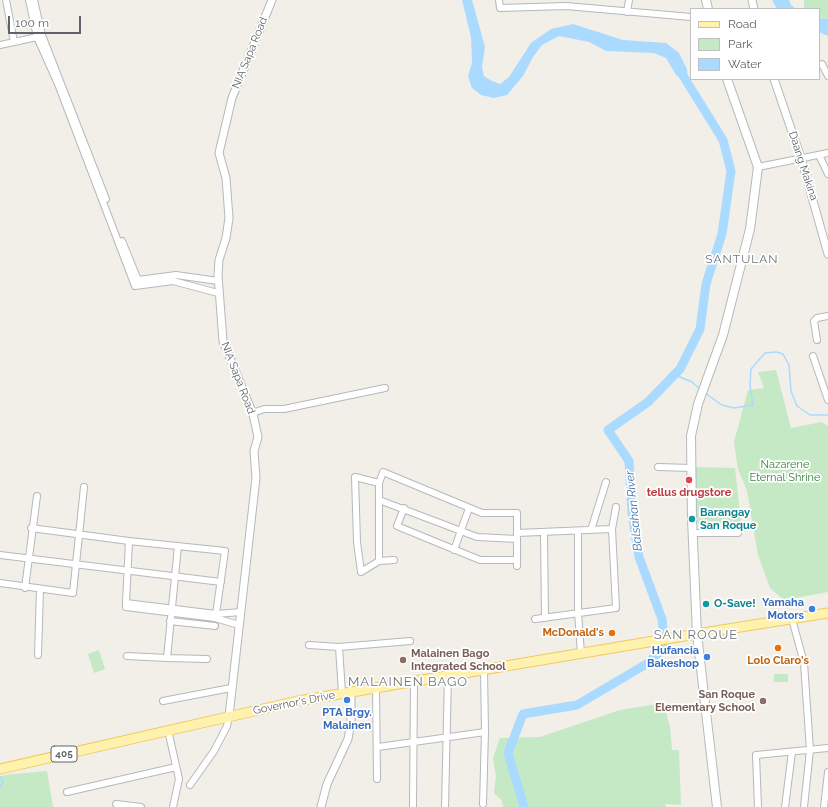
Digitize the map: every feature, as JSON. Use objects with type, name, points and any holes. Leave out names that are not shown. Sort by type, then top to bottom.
[{"type":"main road","points":[[717,807],[697,634],[692,534],[691,436],[703,392],[723,335],[750,229],[758,167],[727,80]]},
{"type":"main road","name":"Governor's Drive","points":[[0,769],[229,716],[342,693],[484,669],[583,650],[650,642],[828,614]]},
{"type":"street","points":[[6,0],[14,42]]},
{"type":"street","points":[[29,0],[37,37],[58,84],[137,283]]},
{"type":"street","points":[[34,0],[42,35],[137,283]]},
{"type":"street","name":"NIA Sapa Road","points":[[229,716],[256,478],[254,451],[258,437],[253,413],[223,341],[218,293],[219,260],[226,238],[229,218],[226,178],[219,153],[232,98],[272,0]]},
{"type":"street","points":[[499,0],[500,8],[579,7],[690,17]]},
{"type":"street","points":[[579,0],[579,7]]},
{"type":"street","points":[[627,12],[629,0]]},
{"type":"street","points":[[0,45],[37,37]]},
{"type":"street","points":[[820,64],[822,64],[828,76]]},
{"type":"street","name":"Daang Makina","points":[[774,80],[801,158],[828,254]]},
{"type":"street","points":[[758,167],[828,154]]},
{"type":"street","points":[[819,155],[828,174]]},
{"type":"street","points":[[137,283],[181,276],[218,281]]},
{"type":"street","points":[[180,283],[181,276]]},
{"type":"street","points":[[137,283],[173,281],[218,293]]},
{"type":"street","points":[[816,340],[814,321],[817,318],[828,316]]},
{"type":"street","points":[[813,356],[828,400]]},
{"type":"street","points":[[253,413],[264,409],[284,408],[385,388]]},
{"type":"street","points":[[658,467],[691,468]]},
{"type":"street","points":[[379,561],[379,483],[383,472],[482,513],[517,513],[517,563],[480,560],[397,526],[404,508]]},
{"type":"street","points":[[379,483],[355,477],[357,542],[361,572],[379,561],[394,560]]},
{"type":"street","points":[[591,530],[606,482]]},
{"type":"street","points":[[0,583],[25,588],[72,593],[80,535],[84,487]]},
{"type":"street","points":[[25,588],[27,559],[36,496]]},
{"type":"street","points":[[379,500],[404,508],[477,537],[517,536],[612,529]]},
{"type":"street","points":[[534,619],[616,608],[612,529],[616,507]]},
{"type":"street","points":[[454,550],[469,508]]},
{"type":"street","points":[[31,528],[129,541],[225,551],[215,616]]},
{"type":"street","points":[[578,531],[578,613],[583,650]]},
{"type":"street","points":[[544,533],[545,618]]},
{"type":"street","points":[[692,534],[738,533]]},
{"type":"street","points":[[129,541],[126,607],[215,616],[239,625]]},
{"type":"street","points":[[167,658],[178,546]]},
{"type":"street","points":[[0,555],[220,582]]},
{"type":"street","points":[[38,655],[40,590]]},
{"type":"street","points":[[215,616],[241,612]]},
{"type":"street","points":[[792,619],[804,663],[810,750],[804,807]]},
{"type":"street","points":[[170,621],[215,626]]},
{"type":"street","points":[[309,645],[340,647],[410,641]]},
{"type":"street","points":[[340,647],[342,693]]},
{"type":"street","points":[[127,656],[207,659]]},
{"type":"street","points":[[483,804],[485,732],[484,669]]},
{"type":"street","points":[[445,807],[448,737],[448,675]]},
{"type":"street","points":[[413,807],[414,681]]},
{"type":"street","points":[[376,687],[378,779]]},
{"type":"street","points":[[163,702],[231,688]]},
{"type":"street","points":[[321,807],[327,784],[348,739],[351,722],[351,692]]},
{"type":"street","points":[[190,785],[214,751],[227,726],[229,716]]},
{"type":"street","points":[[168,730],[179,779],[173,807]]},
{"type":"street","points":[[378,747],[485,732]]},
{"type":"street","points":[[758,807],[756,755],[828,748]]},
{"type":"street","points":[[785,807],[792,752]]},
{"type":"street","points":[[67,792],[176,767]]},
{"type":"street","points":[[824,807],[828,772]]},
{"type":"street","points":[[116,804],[141,807]]},
{"type":"green space","points":[[804,0],[828,0],[828,19],[820,17],[820,8],[804,8]]},
{"type":"green space","name":"Nazarene Eternal Shrine","points":[[776,370],[791,428],[822,422],[828,426],[828,592],[784,600],[770,588],[758,555],[747,491],[738,469],[734,442],[748,390],[764,388],[758,372]]},
{"type":"green space","points":[[693,467],[735,468],[741,523],[696,523]]},
{"type":"green space","points":[[99,650],[105,669],[94,673],[88,654]]},
{"type":"green space","points":[[774,674],[788,674],[788,682],[774,682]]},
{"type":"green space","points":[[663,703],[670,727],[672,750],[679,750],[681,805],[665,804],[666,807],[503,807],[502,801],[494,793],[496,776],[493,758],[500,738],[540,737],[620,710]]},
{"type":"green space","points":[[47,771],[53,807],[0,807],[0,777],[5,775]]},
{"type":"water","points":[[462,0],[472,0],[485,47],[482,67],[484,76],[500,84],[509,77],[531,43],[551,29],[573,24],[623,40],[666,43],[679,53],[687,69],[688,84],[676,75],[666,58],[654,53],[606,51],[589,42],[559,36],[542,45],[533,57],[523,76],[507,95],[494,98],[481,95],[472,88],[468,76],[472,63],[471,37]]},
{"type":"water","points":[[772,0],[789,0],[791,5],[795,8],[776,8]]},
{"type":"water","points":[[820,18],[828,19],[828,36],[820,32]]},
{"type":"waterway","name":"Balsahan River","points":[[524,807],[508,753],[523,714],[577,705],[648,663],[665,647],[662,619],[639,557],[632,513],[629,461],[608,430],[648,402],[680,369],[700,329],[706,284],[722,234],[731,171],[723,140],[682,74]]},
{"type":"waterway","points":[[705,393],[722,405],[734,408],[753,405],[750,385],[751,369],[765,353],[776,352],[783,354],[789,365],[791,391],[797,406],[810,415],[828,415]]},
{"type":"waterway","points":[[675,375],[692,382],[700,389]]},
{"type":"waterway","points":[[0,776],[3,782],[0,787]]},
{"type":"place","name":"tellus drugstore","points":[[689,480]]},
{"type":"place","name":"Barangay San Roque","points":[[692,519]]},
{"type":"place","name":"O-Save!","points":[[706,604]]},
{"type":"place","name":"Yamaha Motors","points":[[812,609]]},
{"type":"place","name":"McDonald's","points":[[612,633]]},
{"type":"place","name":"Lolo Claro's","points":[[778,648]]},
{"type":"place","name":"Hufancia Bakeshop","points":[[707,657]]},
{"type":"place","name":"Malainen Bago Integrated School","points":[[403,660]]},
{"type":"place","name":"PTA Brgy. Malainen","points":[[347,700]]},
{"type":"place","name":"San Roque Elementary School","points":[[763,701]]},
{"type":"district","name":"SANTULAN","points":[[742,259]]},
{"type":"district","name":"SAN ROQUE","points":[[696,635]]},
{"type":"district","name":"MALAINEN BAGO","points":[[408,682]]}]
